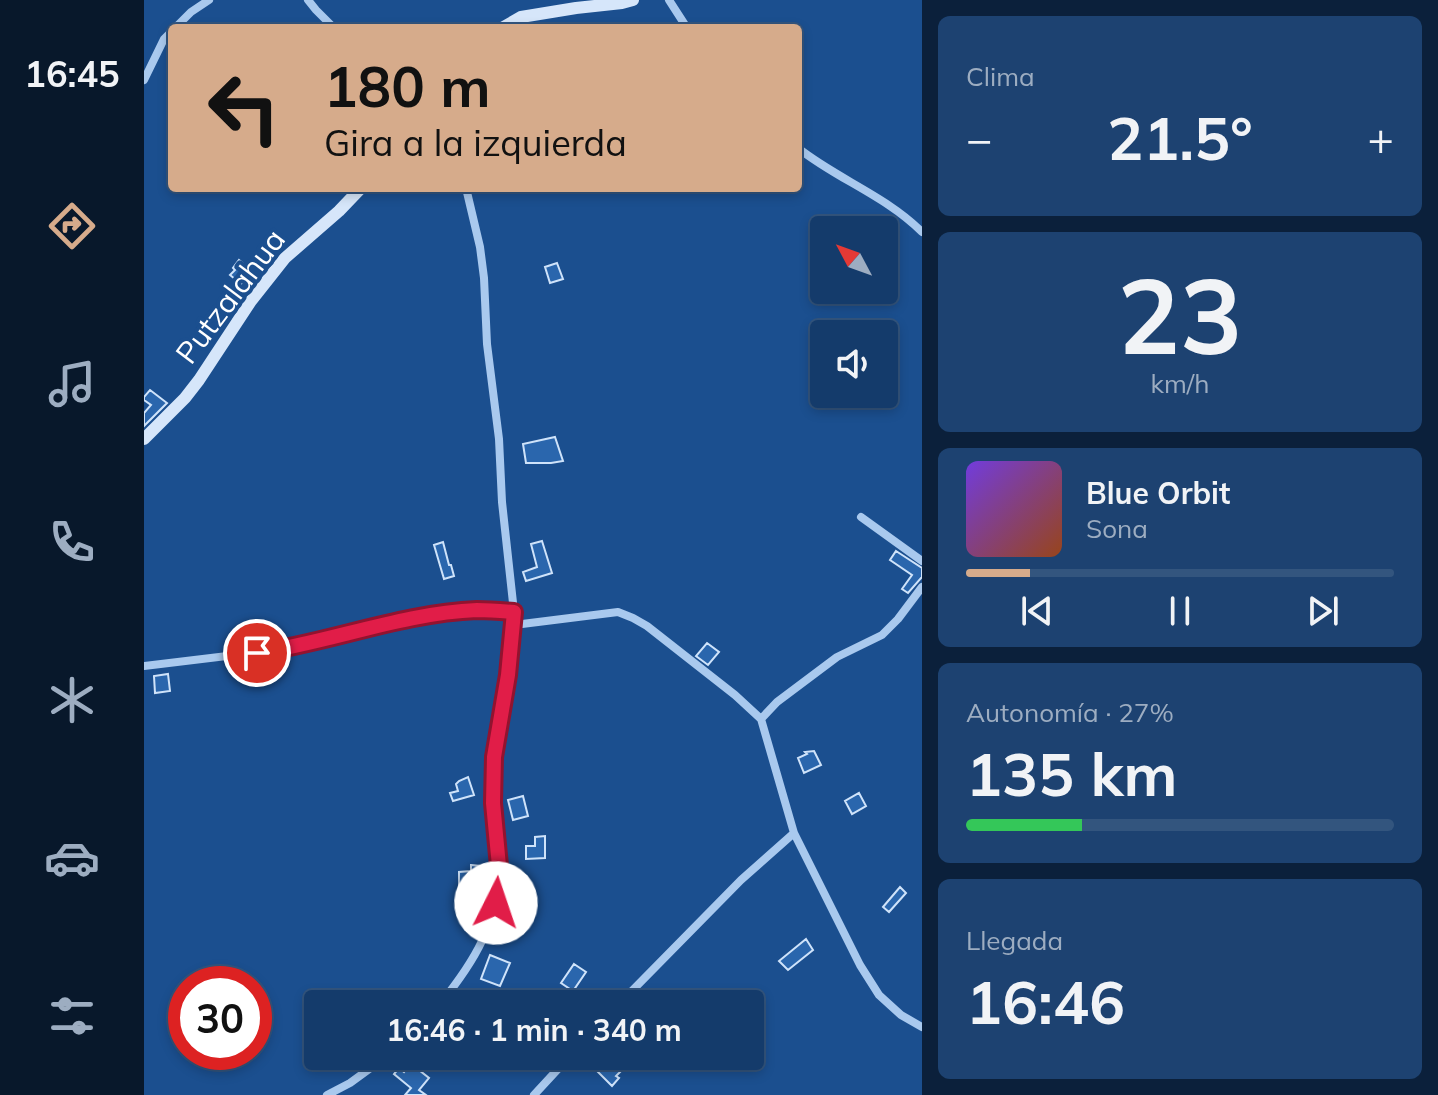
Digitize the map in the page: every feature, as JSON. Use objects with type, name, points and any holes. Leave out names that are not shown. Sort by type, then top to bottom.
[{"type":"street","points":[[180,24],[209,0]]},
{"type":"street","points":[[308,0],[330,24]]},
{"type":"street","points":[[509,24],[521,17],[633,0]]},
{"type":"street","points":[[669,0],[684,24]]},
{"type":"street","points":[[144,80],[168,35]]},
{"type":"street","points":[[802,151],[875,196],[922,232]]},
{"type":"street","name":"Putzalahua","points":[[144,439],[185,398],[251,301],[285,258],[357,192]]},
{"type":"street","points":[[451,990],[483,941],[496,903],[499,866],[493,803],[494,757],[514,625],[499,439],[487,344],[484,278],[467,192]]},
{"type":"street","points":[[861,517],[922,561]]},
{"type":"street","points":[[761,719],[777,702],[837,657],[882,635],[922,587]]},
{"type":"street","points":[[144,666],[286,649],[422,617],[476,610],[514,612]]},
{"type":"street","points":[[514,625],[618,612],[647,626],[761,719],[794,833],[860,965],[879,995],[901,1015],[922,1027]]},
{"type":"street","points":[[633,990],[741,880],[794,833]]},
{"type":"street","points":[[327,1095],[368,1070]]},
{"type":"street","points":[[534,1095],[557,1070]]},
{"type":"building","points":[[239,260],[256,274],[250,282],[245,278],[241,284],[230,275]]},
{"type":"building","points":[[557,263],[563,279],[550,283],[545,267]]},
{"type":"building","points":[[150,390],[167,403],[144,426],[144,413],[151,405],[144,397]]},
{"type":"building","points":[[555,437],[563,461],[526,463],[523,444]]},
{"type":"building","points":[[542,541],[552,573],[526,581],[523,572],[537,567],[531,544]]},
{"type":"building","points":[[443,542],[454,576],[444,579],[434,545]]},
{"type":"building","points":[[896,551],[922,568],[922,577],[908,593],[902,589],[912,575],[890,560]]},
{"type":"building","points":[[707,643],[719,652],[708,665],[696,656]]},
{"type":"building","points":[[168,674],[170,691],[155,693],[154,676]]},
{"type":"building","points":[[814,751],[821,765],[804,773],[798,758],[807,754],[805,752]]},
{"type":"building","points":[[468,777],[474,795],[453,801],[450,793],[458,791],[456,784]]},
{"type":"building","points":[[859,793],[866,806],[852,814],[845,801]]},
{"type":"building","points":[[523,796],[528,816],[513,820],[508,800]]},
{"type":"building","points":[[545,836],[545,858],[526,859],[526,846],[535,846],[535,837]]},
{"type":"building","points":[[471,865],[481,866],[480,894],[459,890],[459,872],[471,871]]},
{"type":"building","points":[[900,887],[906,893],[889,912],[883,907]]},
{"type":"building","points":[[806,939],[813,950],[788,970],[779,961]]},
{"type":"building","points":[[490,955],[510,963],[500,986],[481,979]]},
{"type":"building","points":[[574,964],[586,972],[574,990],[561,983]]},
{"type":"building","points":[[397,1070],[419,1070],[429,1078],[419,1090],[426,1095],[405,1095],[411,1088],[394,1074]]},
{"type":"building","points":[[618,1070],[620,1072],[612,1086],[598,1072]]},
{"type":"route","points":[[257,653],[422,617],[476,610],[514,612],[508,675],[494,757],[493,803],[499,866],[496,903]]}]
